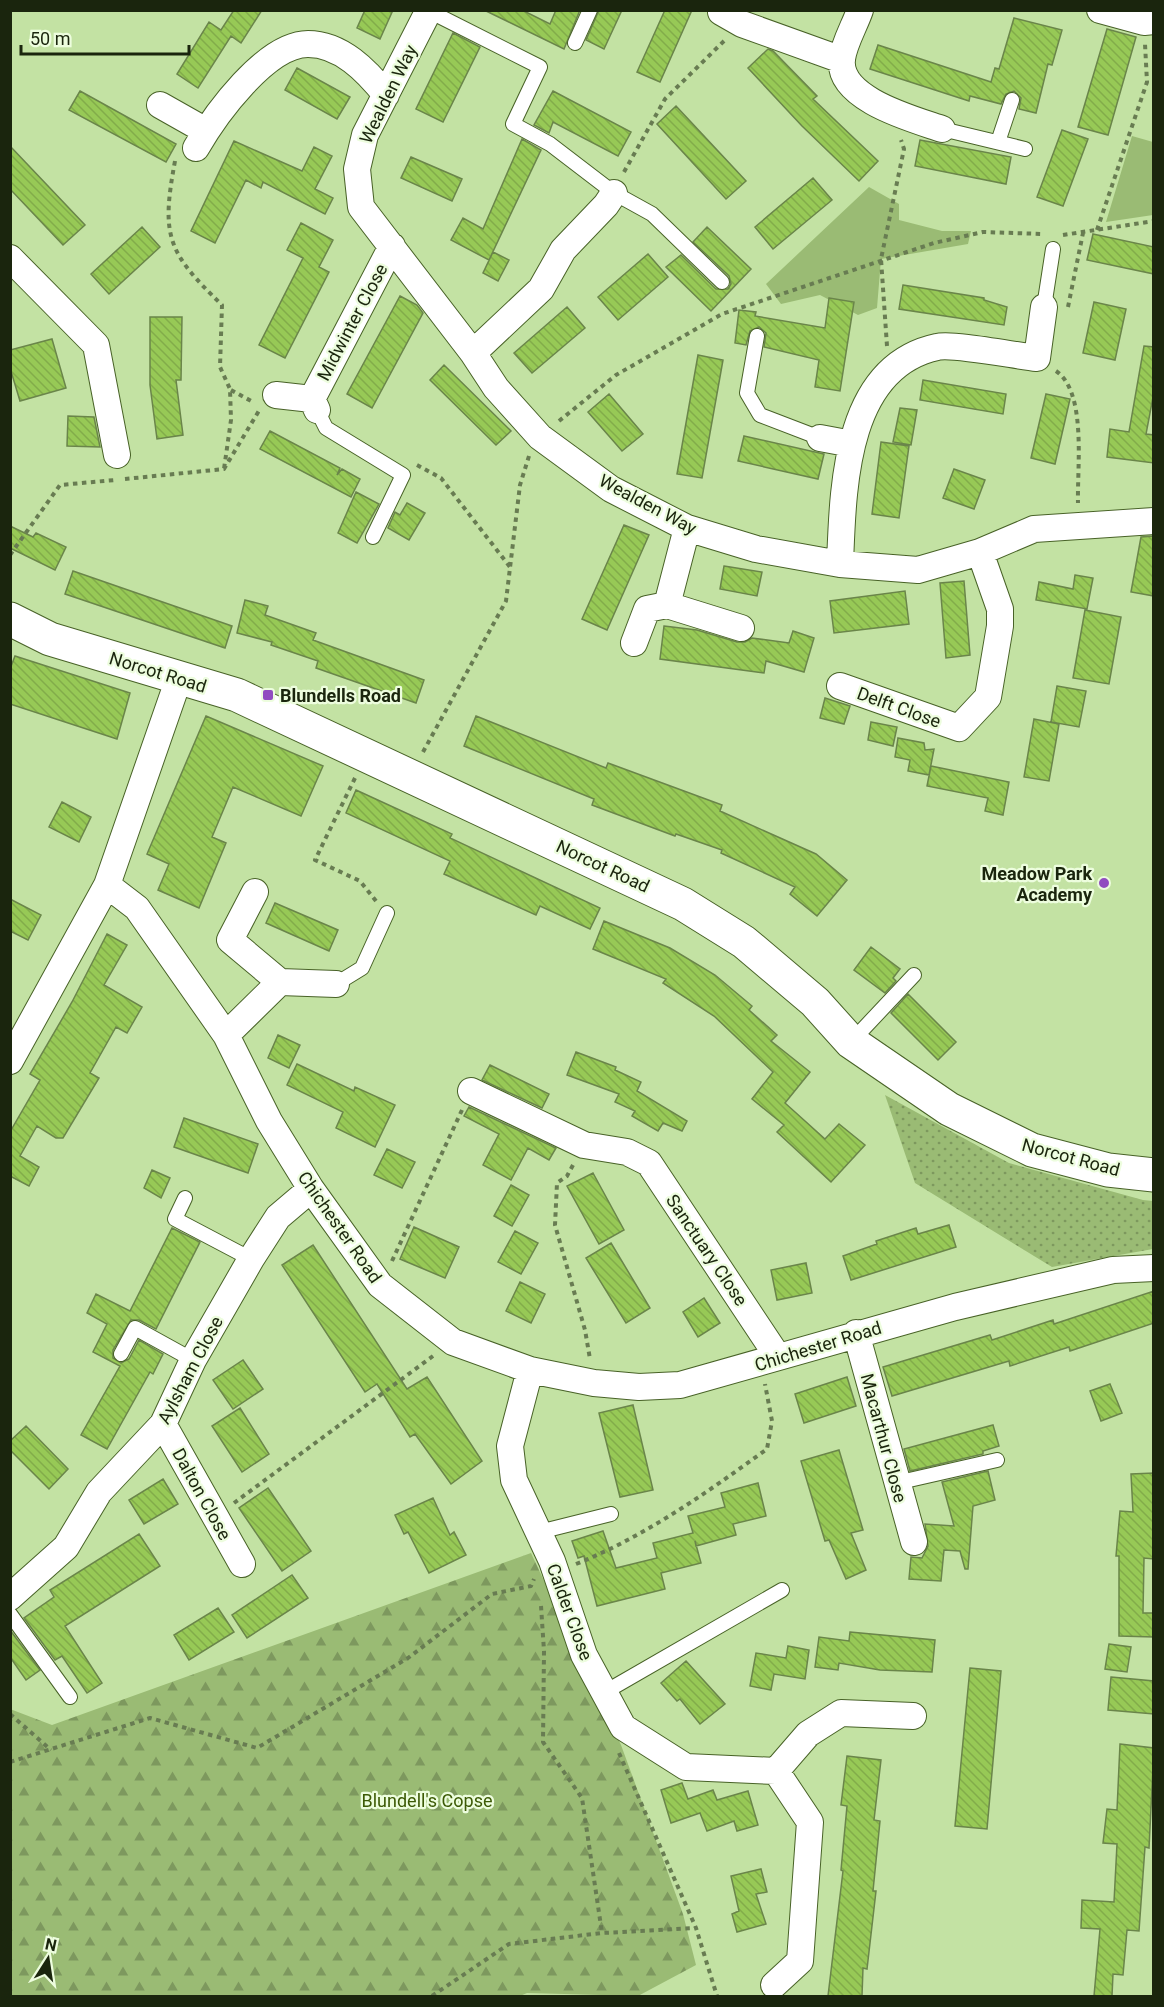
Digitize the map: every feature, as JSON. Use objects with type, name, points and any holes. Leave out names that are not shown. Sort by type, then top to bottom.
[{"type":"street","points":[[860,10],[842,60],[846,80],[865,98],[901,125],[942,129]]},
{"type":"street","points":[[1100,10],[1149,22]]},
{"type":"street","name":"Wealden Way","points":[[429,11],[365,135],[357,170],[361,207],[473,353],[496,388],[540,437],[611,489],[687,528],[756,549],[840,564],[918,570],[980,552],[1034,529],[1154,521]]},
{"type":"street","points":[[728,15],[842,60]]},
{"type":"street","points":[[160,105],[201,139],[245,81],[282,51],[307,44],[334,51],[364,68],[386,95]]},
{"type":"street","points":[[473,353],[541,289],[563,250],[606,205],[614,193]]},
{"type":"street","name":"Midwinter Close","points":[[276,395],[315,404],[392,246]]},
{"type":"street","points":[[10,258],[96,345],[117,454]]},
{"type":"street","points":[[840,564],[842,499],[852,444],[872,390],[900,362],[938,346],[1037,358],[1044,307]]},
{"type":"street","points":[[820,438],[852,444]]},
{"type":"street","points":[[667,606],[687,528]]},
{"type":"street","name":"Delft Close","points":[[840,686],[959,739],[988,697],[1000,626],[1000,609],[980,552]]},
{"type":"street","points":[[634,643],[647,609],[667,606],[741,628]]},
{"type":"street","name":"Norcot Road","points":[[10,619],[50,639],[237,695],[683,904],[744,942],[815,1002],[851,1042],[949,1110],[1032,1150],[1108,1170],[1154,1175]]},
{"type":"street","points":[[10,1061],[107,885],[179,678]]},
{"type":"street","name":"Chichester Road","points":[[107,885],[137,908],[226,1035],[269,1121],[311,1189],[380,1285],[453,1342],[530,1370],[594,1383],[639,1387],[680,1385],[856,1333],[1113,1270],[1154,1268]]},
{"type":"street","points":[[255,892],[230,940],[280,982],[336,984]]},
{"type":"street","points":[[226,1035],[280,982]]},
{"type":"street","points":[[471,1091],[584,1145]]},
{"type":"street","name":"Sanctuary Close","points":[[584,1145],[627,1152],[649,1163],[770,1360]]},
{"type":"street","name":"Aylsham Close","points":[[10,1597],[66,1547],[99,1492],[163,1424],[193,1360],[251,1259],[278,1217],[311,1189]]},
{"type":"street","name":"Macarthur Close","points":[[856,1333],[914,1542]]},
{"type":"street","name":"Calder Close","points":[[530,1370],[510,1446],[514,1480],[554,1567],[584,1654],[623,1727]]},
{"type":"street","name":"Dalton Close","points":[[163,1424],[242,1564]]},
{"type":"street","points":[[776,1771],[808,1734],[841,1713],[913,1716]]},
{"type":"street","points":[[623,1727],[686,1767],[776,1771]]},
{"type":"street","points":[[774,1985],[800,1961],[810,1822],[776,1771]]},
{"type":"lane","points":[[575,43],[591,10]]},
{"type":"lane","points":[[429,11],[540,66],[513,124],[550,144],[614,193],[652,214],[722,282]]},
{"type":"lane","points":[[998,142],[1012,100]]},
{"type":"lane","points":[[942,129],[1025,149]]},
{"type":"lane","points":[[1044,307],[1053,249]]},
{"type":"lane","points":[[757,336],[747,393],[760,415],[820,438]]},
{"type":"lane","points":[[315,404],[326,428],[404,475],[372,537]]},
{"type":"lane","points":[[336,984],[362,968],[387,913]]},
{"type":"lane","points":[[851,1042],[914,975]]},
{"type":"lane","points":[[185,1198],[175,1219],[251,1259]]},
{"type":"lane","points":[[121,1354],[135,1328],[193,1360]]},
{"type":"lane","points":[[896,1483],[997,1460]]},
{"type":"lane","points":[[539,1533],[611,1514]]},
{"type":"lane","points":[[605,1692],[782,1590]]},
{"type":"lane","points":[[10,1614],[70,1697]]},
{"type":"path","points":[[614,193],[633,152],[665,99],[728,15]]},
{"type":"path","points":[[1097,230],[1147,82],[1149,22]]},
{"type":"path","points":[[900,362],[887,348],[881,259],[904,149],[901,125]]},
{"type":"path","points":[[201,139],[175,160],[167,202],[171,243],[189,274],[222,305],[220,368],[230,389],[236,395],[262,406],[224,469]]},
{"type":"path","points":[[1060,235],[1154,220]]},
{"type":"path","points":[[410,776],[506,601],[520,485],[529,456],[540,437],[616,375],[722,314],[881,259],[983,232],[1049,234]]},
{"type":"path","points":[[1044,307],[1070,308],[1083,233]]},
{"type":"path","points":[[1037,358],[1066,378],[1076,405],[1078,525]]},
{"type":"path","points":[[224,469],[231,420],[230,389]]},
{"type":"path","points":[[10,555],[60,485],[224,469]]},
{"type":"path","points":[[366,755],[315,860],[360,881],[387,913]]},
{"type":"path","points":[[380,1285],[471,1091]]},
{"type":"path","points":[[584,1145],[567,1176],[557,1183],[555,1225],[585,1330],[594,1383]]},
{"type":"path","points":[[216,1517],[453,1342]]},
{"type":"path","points":[[531,1586],[538,1567],[554,1567],[618,1547],[713,1489],[767,1449],[772,1421],[770,1360]]},
{"type":"path","points":[[531,1586],[536,1593]]},
{"type":"path","points":[[10,1762],[150,1718],[257,1748],[408,1658],[492,1594],[531,1586]]},
{"type":"path","points":[[540,1601],[544,1651],[543,1742],[582,1798],[602,1934]]},
{"type":"path","points":[[11,1717],[51,1750]]},
{"type":"path","points":[[623,1727],[611,1734],[696,1928],[717,1996]]},
{"type":"path","points":[[432,1996],[509,1944],[602,1934],[696,1928]]},
{"type":"green space","points":[[1132,136],[1153,142],[1153,215],[1106,222]]},
{"type":"green space","points":[[869,187],[899,204],[899,220],[942,231],[971,231],[968,244],[881,259],[877,308],[858,315],[820,295],[781,304],[766,284]]},
{"type":"green space","points":[[885,1095],[1009,1163],[1153,1201],[1153,1249],[1052,1267],[915,1183]]},
{"type":"green space","name":"Blundell's Copse","points":[[531,1553],[621,1745],[683,1914],[696,1965],[638,1996],[527,1993],[520,1996],[11,1996],[10,1709],[52,1725]]},
{"type":"building","points":[[234,10],[262,10],[241,43],[231,36],[198,88],[177,74],[209,22],[221,30]]},
{"type":"building","points":[[365,10],[393,10],[380,39],[357,28]]},
{"type":"building","points":[[484,10],[522,10],[550,24],[556,10],[580,10],[564,49]]},
{"type":"building","points":[[599,10],[622,10],[604,49],[586,40]]},
{"type":"building","points":[[665,10],[692,10],[660,82],[637,72]]},
{"type":"building","points":[[1014,18],[1062,30],[1052,65],[1048,64],[1036,113],[1019,109],[1021,98],[1014,91],[1006,94],[1001,104],[970,96],[969,101],[870,69],[878,45],[991,82],[995,68],[999,69]]},
{"type":"building","points":[[1107,29],[1136,37],[1108,135],[1078,127]]},
{"type":"building","points":[[453,33],[480,47],[443,122],[416,109]]},
{"type":"building","points":[[768,49],[773,51],[817,96],[813,99],[878,161],[859,181],[802,126],[748,68]]},
{"type":"building","points":[[297,68],[350,97],[337,119],[285,90]]},
{"type":"building","points":[[80,91],[176,144],[166,162],[69,110]]},
{"type":"building","points":[[553,91],[631,132],[618,156],[553,122],[549,133],[534,125]]},
{"type":"building","points":[[676,106],[746,181],[726,199],[657,124]]},
{"type":"building","points":[[1062,130],[1088,139],[1063,206],[1037,197]]},
{"type":"building","points":[[522,139],[541,150],[489,260],[451,240],[463,218],[483,229]]},
{"type":"building","points":[[920,140],[1011,157],[1006,184],[915,166]]},
{"type":"building","points":[[234,141],[302,171],[314,147],[332,156],[315,189],[333,198],[325,214],[263,182],[261,188],[246,180],[215,243],[191,231]]},
{"type":"building","points":[[10,146],[85,225],[63,245],[10,189]]},
{"type":"building","points":[[411,157],[462,179],[452,201],[401,178]]},
{"type":"building","points":[[813,178],[832,200],[773,249],[755,227]]},
{"type":"building","points":[[301,223],[333,240],[319,267],[329,272],[285,358],[259,345],[303,258],[287,250]]},
{"type":"building","points":[[142,227],[160,247],[109,294],[91,274]]},
{"type":"building","points":[[707,227],[751,269],[711,311],[666,267],[681,255],[716,289],[728,289],[731,284],[729,276],[693,242]]},
{"type":"building","points":[[1093,234],[1154,247],[1154,274],[1087,260]]},
{"type":"building","points":[[493,252],[509,260],[498,281],[483,273]]},
{"type":"building","points":[[648,254],[668,277],[618,320],[598,297]]},
{"type":"building","points":[[903,285],[984,298],[984,300],[1007,307],[1004,325],[899,309]]},
{"type":"building","points":[[400,296],[417,305],[423,313],[372,408],[347,394]]},
{"type":"building","points":[[829,298],[854,302],[840,391],[815,387],[819,360],[764,347],[766,333],[759,327],[750,331],[746,345],[735,343],[739,310],[756,312],[755,316],[825,328]]},
{"type":"building","points":[[1094,302],[1126,309],[1115,360],[1083,353]]},
{"type":"building","points":[[567,307],[585,328],[532,373],[514,353]]},
{"type":"building","points":[[150,317],[182,317],[181,380],[176,380],[183,435],[157,439],[150,385]]},
{"type":"building","points":[[52,339],[66,388],[20,401],[10,368],[10,350]]},
{"type":"building","points":[[1144,346],[1154,347],[1154,392],[1146,434],[1154,435],[1154,463],[1107,457],[1110,429],[1129,432]]},
{"type":"building","points":[[698,355],[723,360],[702,478],[677,474]]},
{"type":"building","points":[[444,365],[511,431],[496,445],[430,380]]},
{"type":"building","points":[[923,380],[1006,394],[1003,414],[920,400]]},
{"type":"building","points":[[609,394],[643,434],[622,451],[588,412]]},
{"type":"building","points":[[1046,394],[1070,399],[1055,464],[1031,458]]},
{"type":"building","points":[[900,408],[917,410],[911,445],[893,442]]},
{"type":"building","points":[[68,416],[94,417],[100,447],[67,446]]},
{"type":"building","points":[[270,431],[340,468],[337,475],[342,469],[360,479],[351,497],[260,449]]},
{"type":"building","points":[[744,436],[824,454],[818,479],[738,461]]},
{"type":"building","points":[[881,442],[909,446],[899,518],[872,514]]},
{"type":"building","points":[[954,469],[985,480],[974,509],[943,498]]},
{"type":"building","points":[[356,492],[379,504],[357,543],[338,533]]},
{"type":"building","points":[[407,503],[425,513],[409,540],[388,528],[395,512],[400,515]]},
{"type":"building","points":[[624,525],[649,535],[607,630],[582,619]]},
{"type":"building","points":[[10,526],[33,537],[36,533],[66,547],[55,570],[10,548]]},
{"type":"building","points":[[1154,536],[1154,596],[1131,592],[1141,537]]},
{"type":"building","points":[[724,566],[762,572],[757,596],[720,589]]},
{"type":"building","points":[[73,571],[232,626],[225,648],[65,594]]},
{"type":"building","points":[[1075,575],[1093,578],[1087,609],[1036,600],[1039,582],[1073,589]]},
{"type":"building","points":[[964,581],[970,655],[946,658],[940,583]]},
{"type":"building","points":[[905,591],[909,624],[834,633],[830,601]]},
{"type":"building","points":[[245,600],[268,606],[265,615],[316,633],[313,640],[424,680],[416,703],[316,668],[318,661],[271,645],[272,642],[237,633]]},
{"type":"building","points":[[1085,610],[1121,617],[1109,684],[1073,678]]},
{"type":"building","points":[[664,626],[697,630],[737,642],[745,642],[752,638],[789,643],[793,631],[814,638],[804,672],[766,661],[764,673],[660,659]]},
{"type":"building","points":[[15,656],[130,693],[117,739],[10,704],[10,669]]},
{"type":"building","points":[[1057,686],[1086,691],[1079,727],[1051,722]]},
{"type":"building","points":[[825,698],[850,706],[844,724],[820,718]]},
{"type":"building","points":[[206,716],[323,766],[301,816],[233,787],[212,837],[226,843],[199,908],[158,890],[169,864],[147,854]]},
{"type":"building","points":[[476,716],[606,768],[608,763],[722,805],[720,811],[816,854],[847,880],[817,916],[790,894],[795,887],[721,853],[722,850],[676,834],[675,836],[592,805],[594,799],[464,746]]},
{"type":"building","points":[[1034,719],[1059,724],[1049,781],[1024,777]]},
{"type":"building","points":[[871,722],[897,727],[893,746],[868,740]]},
{"type":"building","points":[[898,738],[924,743],[925,750],[934,749],[929,775],[908,771],[910,760],[895,757]]},
{"type":"building","points":[[931,766],[1009,782],[1003,815],[985,811],[988,798],[927,786]]},
{"type":"building","points":[[356,790],[452,834],[450,838],[600,908],[590,929],[540,906],[536,915],[444,874],[450,861],[346,813]]},
{"type":"building","points":[[62,802],[91,817],[79,842],[49,827]]},
{"type":"building","points":[[10,899],[41,915],[28,940],[10,931]]},
{"type":"building","points":[[275,903],[338,930],[329,951],[266,923]]},
{"type":"building","points":[[604,921],[670,948],[715,975],[752,1006],[749,1010],[777,1035],[771,1041],[810,1072],[785,1103],[825,1139],[839,1124],[865,1145],[831,1182],[777,1132],[784,1125],[752,1099],[773,1072],[714,1016],[663,983],[666,979],[593,949]]},
{"type":"building","points":[[107,934],[127,945],[104,985],[142,1007],[127,1033],[116,1027],[90,1073],[99,1078],[63,1138],[56,1138],[37,1126],[20,1156],[39,1167],[29,1186],[10,1176],[10,1132],[40,1080],[30,1074],[72,1002]]},
{"type":"building","points":[[871,947],[900,969],[893,978],[896,981],[885,993],[854,970]]},
{"type":"building","points":[[908,994],[956,1042],[938,1060],[891,1013]]},
{"type":"building","points":[[278,1035],[300,1045],[289,1068],[268,1058]]},
{"type":"building","points":[[576,1052],[616,1067],[615,1070],[641,1082],[637,1091],[687,1121],[682,1131],[663,1123],[658,1131],[632,1116],[635,1111],[615,1102],[619,1094],[567,1075]]},
{"type":"building","points":[[297,1064],[354,1091],[355,1087],[395,1105],[375,1147],[336,1128],[343,1112],[287,1085]]},
{"type":"building","points":[[490,1065],[549,1094],[542,1108],[482,1080]]},
{"type":"building","points":[[469,1107],[556,1148],[549,1160],[528,1148],[511,1180],[483,1165],[499,1134],[464,1116]]},
{"type":"building","points":[[184,1118],[258,1144],[248,1173],[174,1147]]},
{"type":"building","points":[[387,1149],[415,1162],[402,1188],[374,1175]]},
{"type":"building","points":[[152,1170],[170,1178],[161,1198],[144,1188]]},
{"type":"building","points":[[593,1173],[624,1230],[599,1244],[567,1186]]},
{"type":"building","points":[[511,1185],[529,1195],[512,1226],[494,1216]]},
{"type":"building","points":[[949,1225],[956,1247],[851,1280],[843,1256],[877,1244],[876,1241],[916,1228],[918,1234]]},
{"type":"building","points":[[414,1227],[459,1247],[445,1278],[400,1259]]},
{"type":"building","points":[[172,1228],[200,1242],[156,1329],[139,1320],[131,1320],[113,1350],[113,1358],[121,1363],[129,1359],[139,1340],[163,1354],[153,1374],[150,1372],[107,1449],[81,1435],[120,1366],[93,1352],[107,1324],[87,1313],[96,1294],[130,1311]]},
{"type":"building","points":[[515,1231],[538,1243],[521,1274],[498,1262]]},
{"type":"building","points":[[611,1243],[650,1308],[626,1323],[586,1258]]},
{"type":"building","points":[[313,1245],[407,1389],[427,1377],[482,1461],[451,1484],[415,1434],[410,1437],[377,1384],[365,1392],[282,1265]]},
{"type":"building","points":[[806,1263],[812,1293],[777,1300],[771,1270]]},
{"type":"building","points":[[520,1282],[545,1294],[531,1323],[506,1311]]},
{"type":"building","points":[[1154,1291],[1154,1323],[1070,1351],[1069,1347],[1010,1366],[1009,1361],[892,1396],[883,1367],[990,1335],[992,1340],[1053,1320],[1054,1324]]},
{"type":"building","points":[[704,1298],[720,1323],[698,1337],[683,1312]]},
{"type":"building","points":[[243,1360],[263,1389],[233,1409],[213,1380]]},
{"type":"building","points":[[847,1377],[856,1406],[804,1423],[795,1394]]},
{"type":"building","points":[[1110,1384],[1122,1413],[1101,1421],[1090,1391]]},
{"type":"building","points":[[633,1405],[653,1490],[620,1497],[599,1413]]},
{"type":"building","points":[[240,1408],[269,1454],[242,1472],[212,1426]]},
{"type":"building","points":[[993,1425],[999,1446],[983,1451],[983,1454],[910,1471],[904,1449]]},
{"type":"building","points":[[26,1426],[68,1469],[49,1489],[10,1450],[10,1441]]},
{"type":"building","points":[[839,1450],[863,1530],[851,1533],[866,1570],[846,1579],[829,1540],[825,1541],[801,1461]]},
{"type":"building","points":[[988,1471],[995,1500],[973,1506],[968,1569],[965,1569],[960,1551],[944,1550],[941,1581],[909,1579],[911,1557],[922,1558],[928,1546],[925,1524],[954,1526],[942,1482]]},
{"type":"building","points":[[1154,1473],[1154,1559],[1144,1558],[1143,1613],[1154,1613],[1154,1637],[1119,1636],[1119,1556],[1116,1556],[1120,1511],[1133,1512],[1131,1474]]},
{"type":"building","points":[[163,1479],[178,1504],[144,1524],[129,1500]]},
{"type":"building","points":[[758,1483],[766,1516],[733,1524],[736,1535],[696,1546],[701,1563],[661,1573],[665,1589],[597,1606],[584,1556],[578,1558],[572,1541],[603,1531],[616,1568],[657,1558],[653,1543],[693,1533],[688,1516],[725,1507],[721,1493]]},
{"type":"building","points":[[268,1488],[311,1551],[282,1571],[239,1508]]},
{"type":"building","points":[[433,1498],[450,1535],[454,1532],[466,1555],[429,1573],[408,1532],[404,1534],[395,1515]]},
{"type":"building","points":[[139,1534],[160,1566],[65,1626],[102,1683],[87,1693],[62,1656],[55,1660],[24,1618],[54,1597],[50,1590]]},
{"type":"building","points":[[292,1575],[308,1598],[247,1638],[232,1615]]},
{"type":"building","points":[[218,1608],[234,1632],[189,1660],[174,1635]]},
{"type":"building","points":[[10,1630],[40,1670],[26,1680],[10,1657]]},
{"type":"building","points":[[850,1632],[935,1640],[932,1672],[880,1670],[839,1663],[838,1670],[815,1667],[819,1637],[849,1641]]},
{"type":"building","points":[[1109,1644],[1131,1647],[1127,1672],[1105,1669]]},
{"type":"building","points":[[788,1646],[809,1650],[805,1679],[774,1674],[771,1690],[750,1686],[756,1653],[786,1658]]},
{"type":"building","points":[[686,1661],[725,1704],[700,1724],[680,1699],[677,1701],[661,1683]]},
{"type":"building","points":[[970,1668],[1001,1671],[987,1829],[955,1826]]},
{"type":"building","points":[[1111,1677],[1154,1681],[1154,1714],[1108,1710]]},
{"type":"building","points":[[1120,1744],[1154,1748],[1149,1848],[1145,1847],[1139,1931],[1127,1930],[1123,1975],[1113,1974],[1112,1996],[1094,1996],[1100,1929],[1081,1928],[1082,1900],[1114,1902],[1117,1844],[1103,1843],[1107,1809],[1117,1810]]},
{"type":"building","points":[[847,1756],[881,1760],[874,1820],[880,1821],[873,1891],[876,1891],[867,1969],[863,1968],[862,1996],[828,1996],[843,1871],[841,1870],[847,1806],[841,1805]]},
{"type":"building","points":[[682,1783],[688,1799],[713,1790],[717,1800],[748,1791],[758,1825],[737,1831],[734,1821],[707,1831],[700,1813],[671,1823],[661,1790]]},
{"type":"building","points":[[761,1869],[767,1892],[756,1894],[766,1924],[737,1932],[732,1914],[739,1911],[731,1876]]},
{"type":"place","name":"Blundells Road","points":[[268,695]]},
{"type":"place","name":"Meadow Park Academy","points":[[1104,883]]}]
